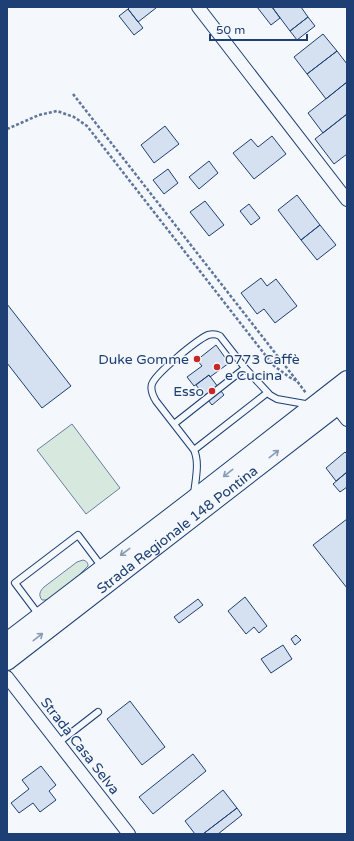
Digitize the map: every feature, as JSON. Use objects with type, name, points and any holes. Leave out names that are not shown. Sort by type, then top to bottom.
[{"type":"main road","name":"Strada Regionale 148 Pontina","points":[[7,642],[347,380]]},
{"type":"main road","name":"Strada Regionale 148 Pontina","points":[[7,661],[343,408]]},
{"type":"street","points":[[198,7],[347,200]]},
{"type":"street","name":"Strada Casa Selva","points":[[7,677],[129,834]]},
{"type":"lane","points":[[193,500],[197,463],[194,450],[154,397],[152,383],[158,374],[197,342],[209,335],[216,334],[220,336],[267,393],[277,399],[314,405]]},
{"type":"lane","points":[[174,424],[246,368]]},
{"type":"lane","points":[[194,450],[267,393]]},
{"type":"lane","points":[[40,617],[15,583],[71,540],[78,535],[103,569]]},
{"type":"lane","points":[[58,743],[98,712]]},
{"type":"path","points":[[73,94],[297,381],[314,405]]},
{"type":"path","points":[[7,129],[39,115],[57,111],[74,117],[88,126],[273,365],[288,377],[297,381]]},
{"type":"shaded area","points":[[72,424],[120,488],[86,514],[37,450]]},
{"type":"shaded area","points":[[83,560],[87,562],[88,566],[79,575],[49,599],[42,600],[40,593],[44,587],[77,562]]},
{"type":"building","points":[[130,7],[156,8],[138,22],[128,9]]},
{"type":"building","points":[[257,7],[272,7],[280,18],[271,25]]},
{"type":"building","points":[[272,7],[301,7],[308,17],[290,31]]},
{"type":"building","points":[[128,9],[143,28],[134,35],[119,16]]},
{"type":"building","points":[[308,17],[315,26],[297,40],[290,31]]},
{"type":"building","points":[[323,34],[337,51],[307,74],[294,57]]},
{"type":"building","points":[[337,51],[347,64],[347,82],[326,99],[307,74]]},
{"type":"building","points":[[347,82],[347,114],[323,133],[308,113]]},
{"type":"building","points":[[347,114],[347,154],[334,164],[315,139]]},
{"type":"building","points":[[165,126],[179,144],[154,163],[141,145]]},
{"type":"building","points":[[272,136],[286,154],[254,179],[233,153],[251,139],[258,147]]},
{"type":"building","points":[[209,161],[218,173],[199,189],[189,177]]},
{"type":"building","points":[[168,169],[178,183],[164,194],[153,180]]},
{"type":"building","points":[[297,195],[320,225],[301,240],[278,210]]},
{"type":"building","points":[[205,201],[224,225],[209,236],[190,212]]},
{"type":"building","points":[[249,204],[260,218],[251,225],[240,211]]},
{"type":"building","points":[[320,225],[336,245],[317,260],[301,240]]},
{"type":"building","points":[[261,278],[267,286],[276,279],[297,306],[275,323],[264,309],[257,314],[241,293]]},
{"type":"building","points":[[7,304],[71,386],[42,408],[7,363]]},
{"type":"building","points":[[216,345],[229,363],[210,377],[209,375],[194,386],[187,377],[202,366],[197,360]]},
{"type":"building","points":[[209,375],[224,395],[212,405],[196,385]]},
{"type":"building","points":[[345,452],[347,454],[347,472],[336,481],[326,468]]},
{"type":"building","points":[[347,472],[347,487],[340,492],[333,484]]},
{"type":"building","points":[[347,519],[347,588],[313,545]]},
{"type":"building","points":[[245,597],[267,626],[259,633],[254,627],[246,634],[228,611]]},
{"type":"building","points":[[198,599],[203,605],[179,623],[174,617]]},
{"type":"building","points":[[296,635],[301,640],[295,645],[291,639]]},
{"type":"building","points":[[283,645],[292,659],[271,673],[261,659]]},
{"type":"building","points":[[130,701],[165,747],[142,765],[107,719]]},
{"type":"building","points":[[193,754],[206,771],[153,814],[139,797]]},
{"type":"building","points":[[41,766],[56,785],[49,791],[56,800],[40,812],[33,803],[19,813],[11,803],[29,789],[22,780]]},
{"type":"building","points":[[223,790],[237,808],[203,834],[195,834],[185,821]]},
{"type":"building","points":[[237,808],[242,815],[218,834],[203,834]]},
{"type":"place","name":"Duke Gomme","points":[[197,359]]},
{"type":"place","name":"0773 Caffè e Cucina","points":[[217,367]]},
{"type":"place","name":"Esso","points":[[212,391]]}]
